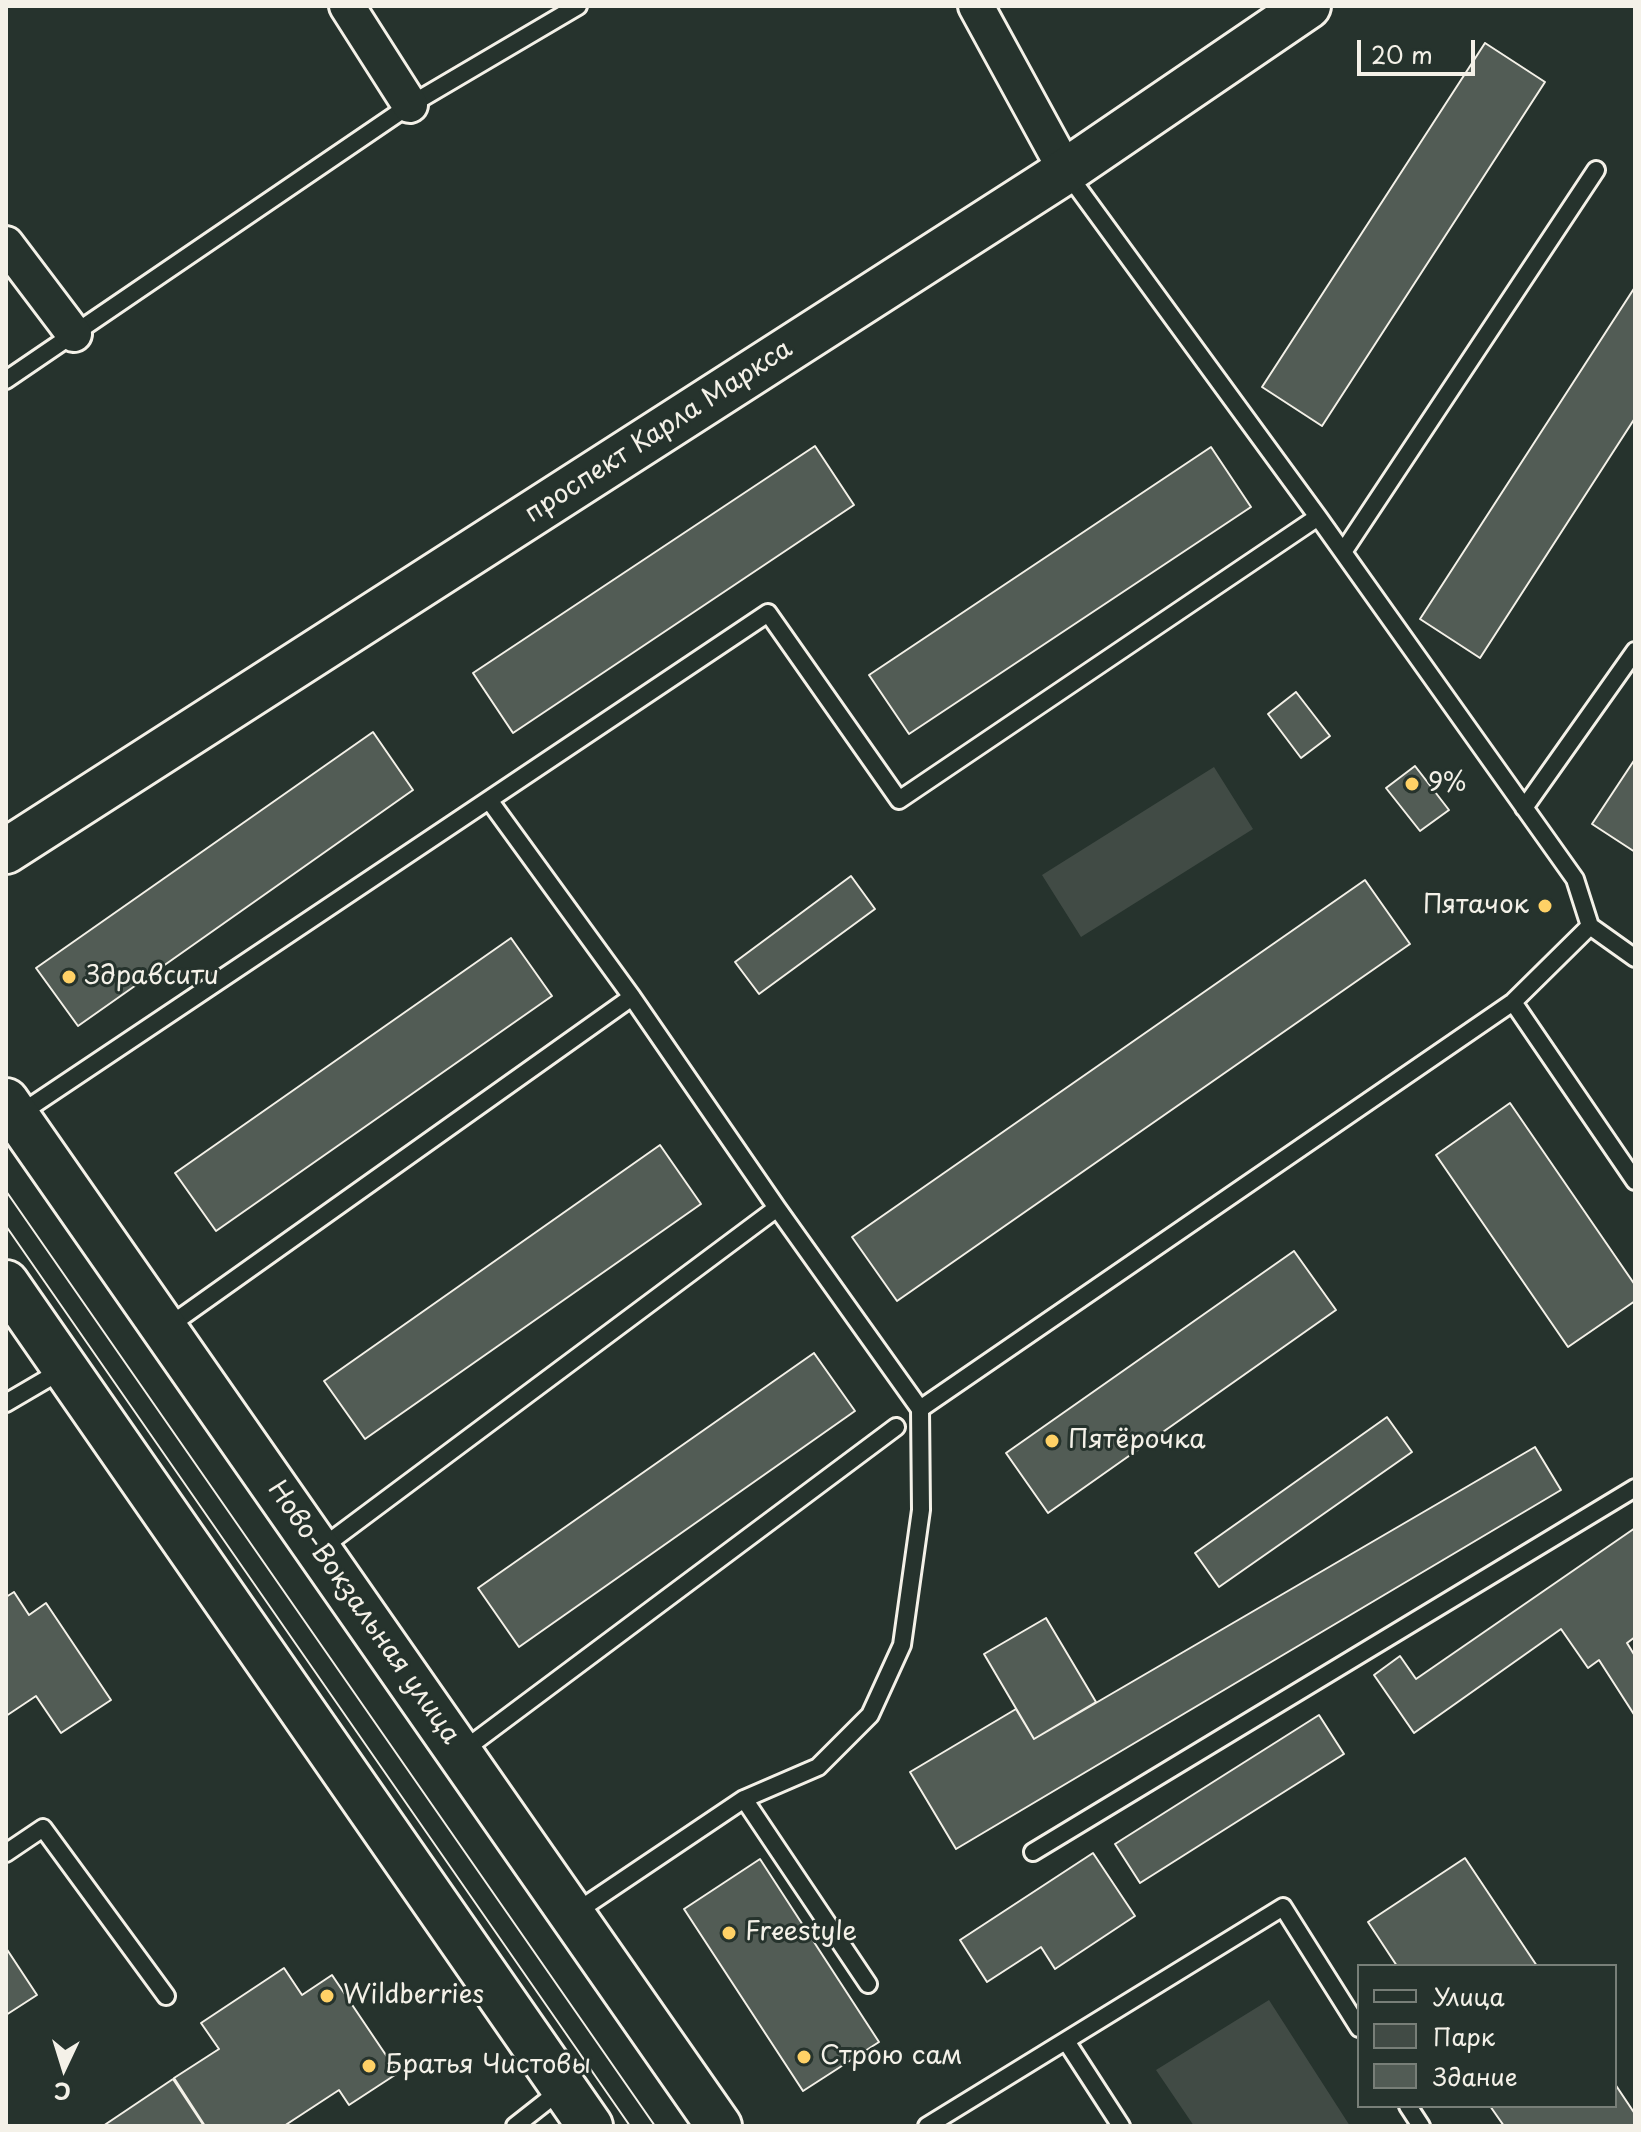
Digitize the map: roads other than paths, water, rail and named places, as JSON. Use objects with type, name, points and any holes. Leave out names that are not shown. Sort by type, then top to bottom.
[{"type":"main road","name":"проспект Карла Маркса","points":[[6,851],[1066,171],[1308,6]]},
{"type":"main road","name":"Ново-Вокзальная улица","points":[[11,1108],[719,2126]]},
{"type":"main road","points":[[6,1283],[590,2126]]},
{"type":"street","points":[[347,6],[410,105]]},
{"type":"street","points":[[976,6],[1066,171]]},
{"type":"street","points":[[6,244],[74,334]]},
{"type":"lane","points":[[6,380],[410,105],[578,6]]},
{"type":"lane","points":[[1343,552],[1596,170]]},
{"type":"lane","points":[[1066,171],[1318,517],[1575,879],[1590,926],[1635,958]]},
{"type":"lane","points":[[11,1108],[489,800],[768,613],[899,800],[1318,517]]},
{"type":"lane","points":[[1524,808],[1635,651]]},
{"type":"lane","points":[[489,800],[632,997],[920,1409],[921,1510],[902,1645],[870,1715],[818,1767],[744,1799],[572,1914]]},
{"type":"lane","points":[[920,1409],[1513,1002],[1590,926]]},
{"type":"lane","points":[[165,1329],[632,997]]},
{"type":"lane","points":[[1513,1002],[1635,1181]]},
{"type":"lane","points":[[319,1550],[777,1208]]},
{"type":"lane","points":[[6,1403],[65,1369]]},
{"type":"lane","points":[[460,1753],[896,1427]]},
{"type":"lane","points":[[1033,1852],[1635,1488]]},
{"type":"lane","points":[[744,1799],[868,1984]]},
{"type":"lane","points":[[6,1853],[43,1828],[166,1996]]},
{"type":"lane","points":[[927,2126],[1283,1907],[1357,2025]]},
{"type":"lane","points":[[1066,2041],[1121,2126]]},
{"type":"lane","points":[[515,2126],[564,2088]]},
{"type":"lane","points":[[1409,2108],[1421,2126]]},
{"type":"tram line","points":[[6,1191],[655,2126]]},
{"type":"tram line","points":[[6,1226],[630,2126]]},
{"type":"place","name":"9%","points":[[1412,784]]},
{"type":"place","name":"Пятачок","points":[[1545,906]]},
{"type":"place","name":"Здравсити","points":[[69,977]]},
{"type":"place","name":"Пятёрочка","points":[[1052,1441]]},
{"type":"place","name":"Freestyle","points":[[729,1933]]},
{"type":"place","name":"Wildberries","points":[[327,1996]]},
{"type":"place","name":"Строю сам","points":[[804,2057]]},
{"type":"place","name":"Братья Чистовы","points":[[369,2066]]}]
